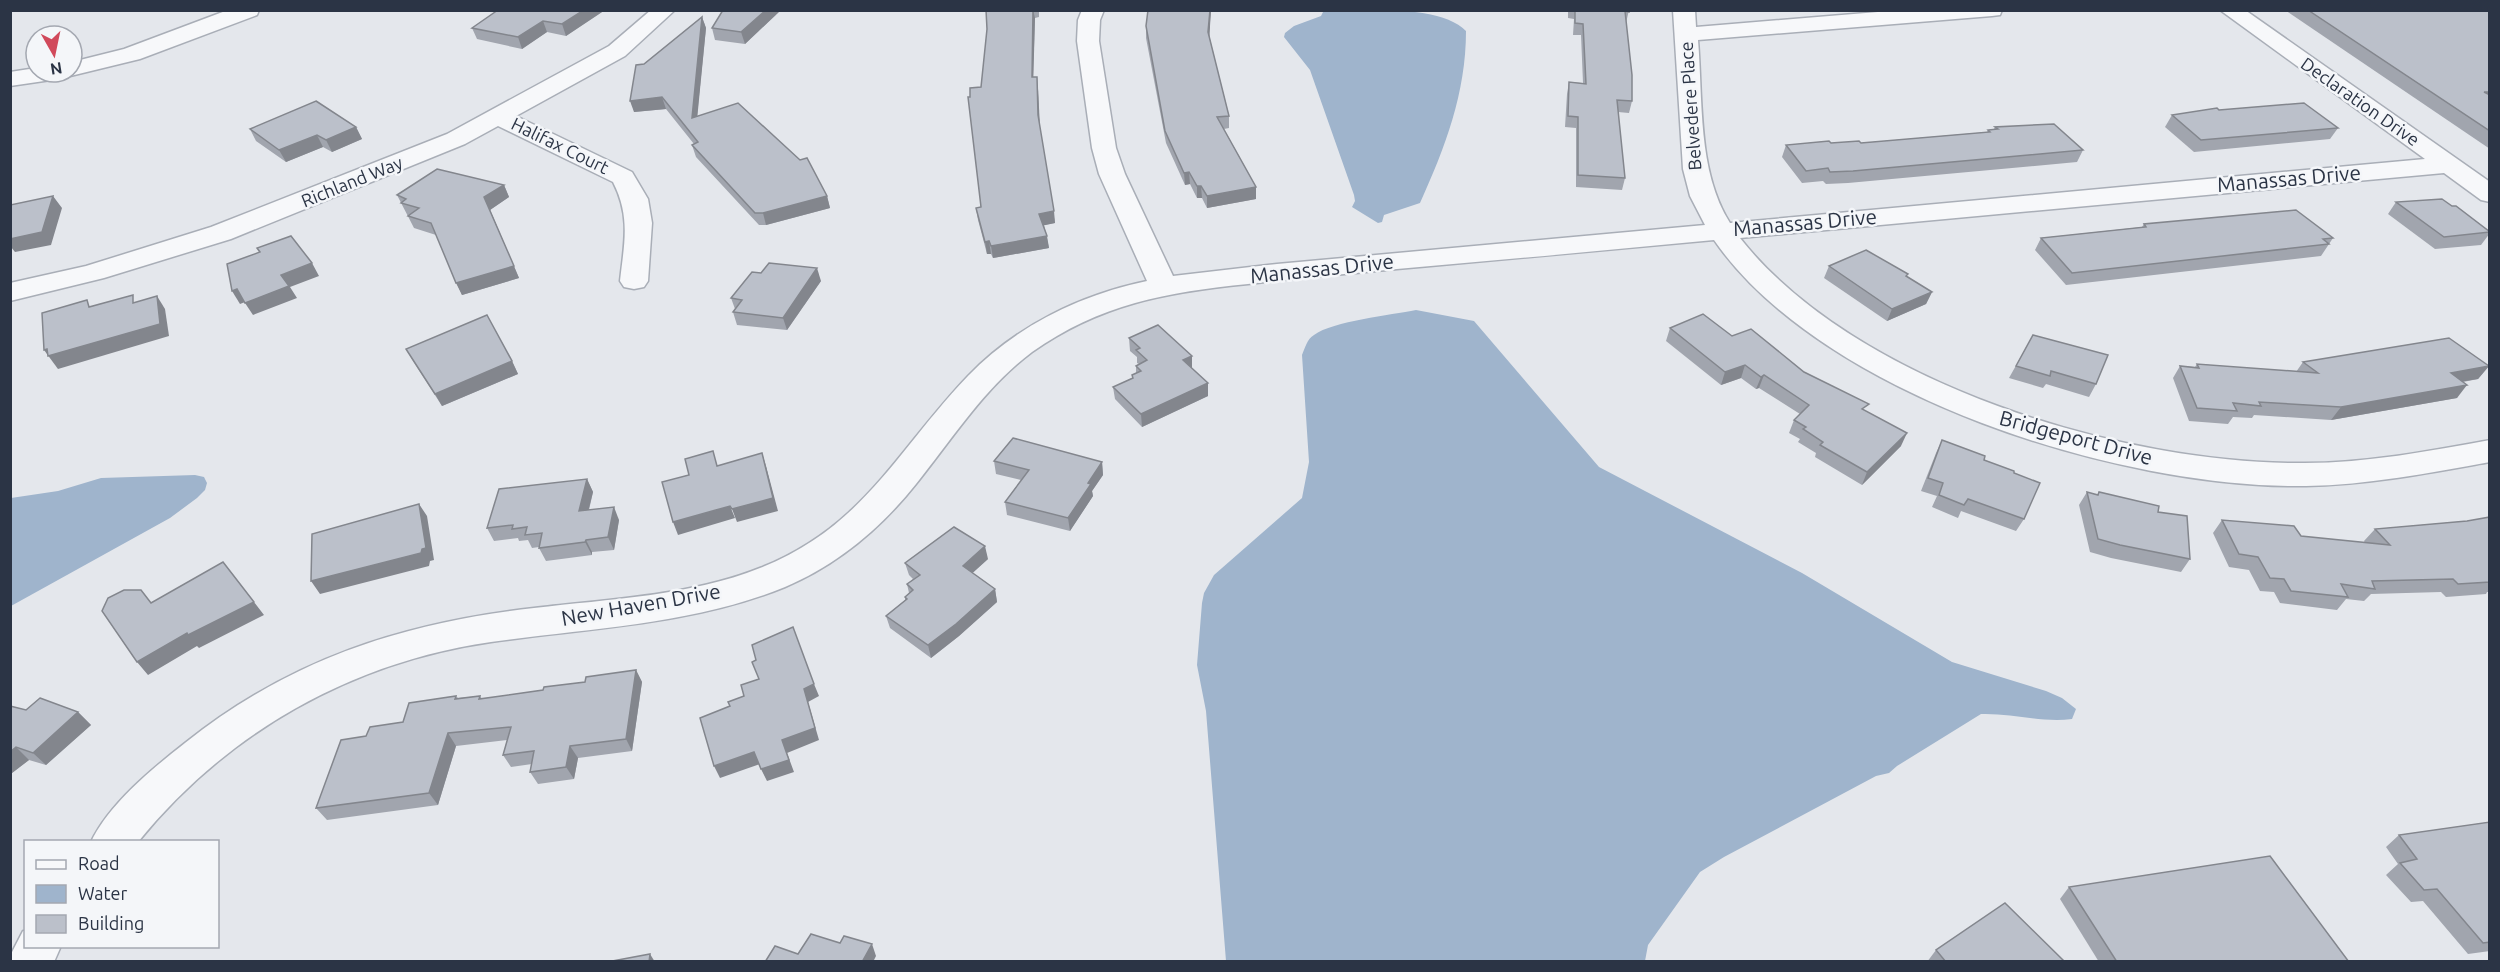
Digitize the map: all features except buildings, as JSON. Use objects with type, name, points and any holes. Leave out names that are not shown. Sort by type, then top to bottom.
[{"type":"street","points":[[84,66],[132,54],[249,10]]},
{"type":"street","name":"Richland Way","points":[[10,292],[94,272],[263,218],[456,139],[617,51],[665,10]]},
{"type":"street","points":[[1093,10],[1089,20],[1088,41],[1104,148],[1112,174],[1163,285]]},
{"type":"street","points":[[1685,22],[1992,10]]},
{"type":"street","name":"Declaration Drive","points":[[2230,10],[2490,194]]},
{"type":"street","name":"Belvedere Place","points":[[1685,22],[1696,176],[1702,194],[1721,231]]},
{"type":"street","name":"Halifax Court","points":[[497,116],[623,177],[635,199],[639,223],[634,281]]},
{"type":"street","name":"Manassas Drive","points":[[1163,285],[1277,272],[2448,165]]},
{"type":"street","name":"Bridgeport Drive","points":[[1721,231],[1760,280],[1802,315],[1866,357],[1945,398],[2047,434],[2146,459],[2256,473],[2354,472],[2490,451]]},
{"type":"street","name":"New Haven Drive","points":[[114,840],[156,792],[212,743],[263,708],[332,670],[371,655],[420,642],[487,629],[638,609],[706,597],[757,582],[801,564],[876,508],[980,382],[1008,356],[1051,326],[1094,306],[1163,285]]},
{"type":"street","points":[[30,962],[38,948]]},
{"type":"water","points":[[1324,10],[1420,12],[1454,22],[1466,31],[1458,98],[1446,141],[1420,203],[1384,215],[1382,222],[1378,223],[1352,207],[1355,201],[1354,195],[1310,70],[1284,37],[1285,33],[1294,26],[1321,16]]},
{"type":"water","points":[[1416,310],[1474,321],[1599,467],[1802,573],[1952,662],[2062,698],[2076,709],[2072,719],[2049,720],[1981,714],[1889,773],[1876,776],[1724,857],[1700,872],[1648,945],[1645,961],[1226,961],[1206,711],[1197,665],[1204,593],[1214,575],[1302,498],[1309,462],[1302,355],[1306,344],[1314,335],[1334,326]]},
{"type":"water","points":[[195,475],[204,477],[207,483],[205,490],[170,518],[11,606],[11,498],[58,491],[101,478]]}]
